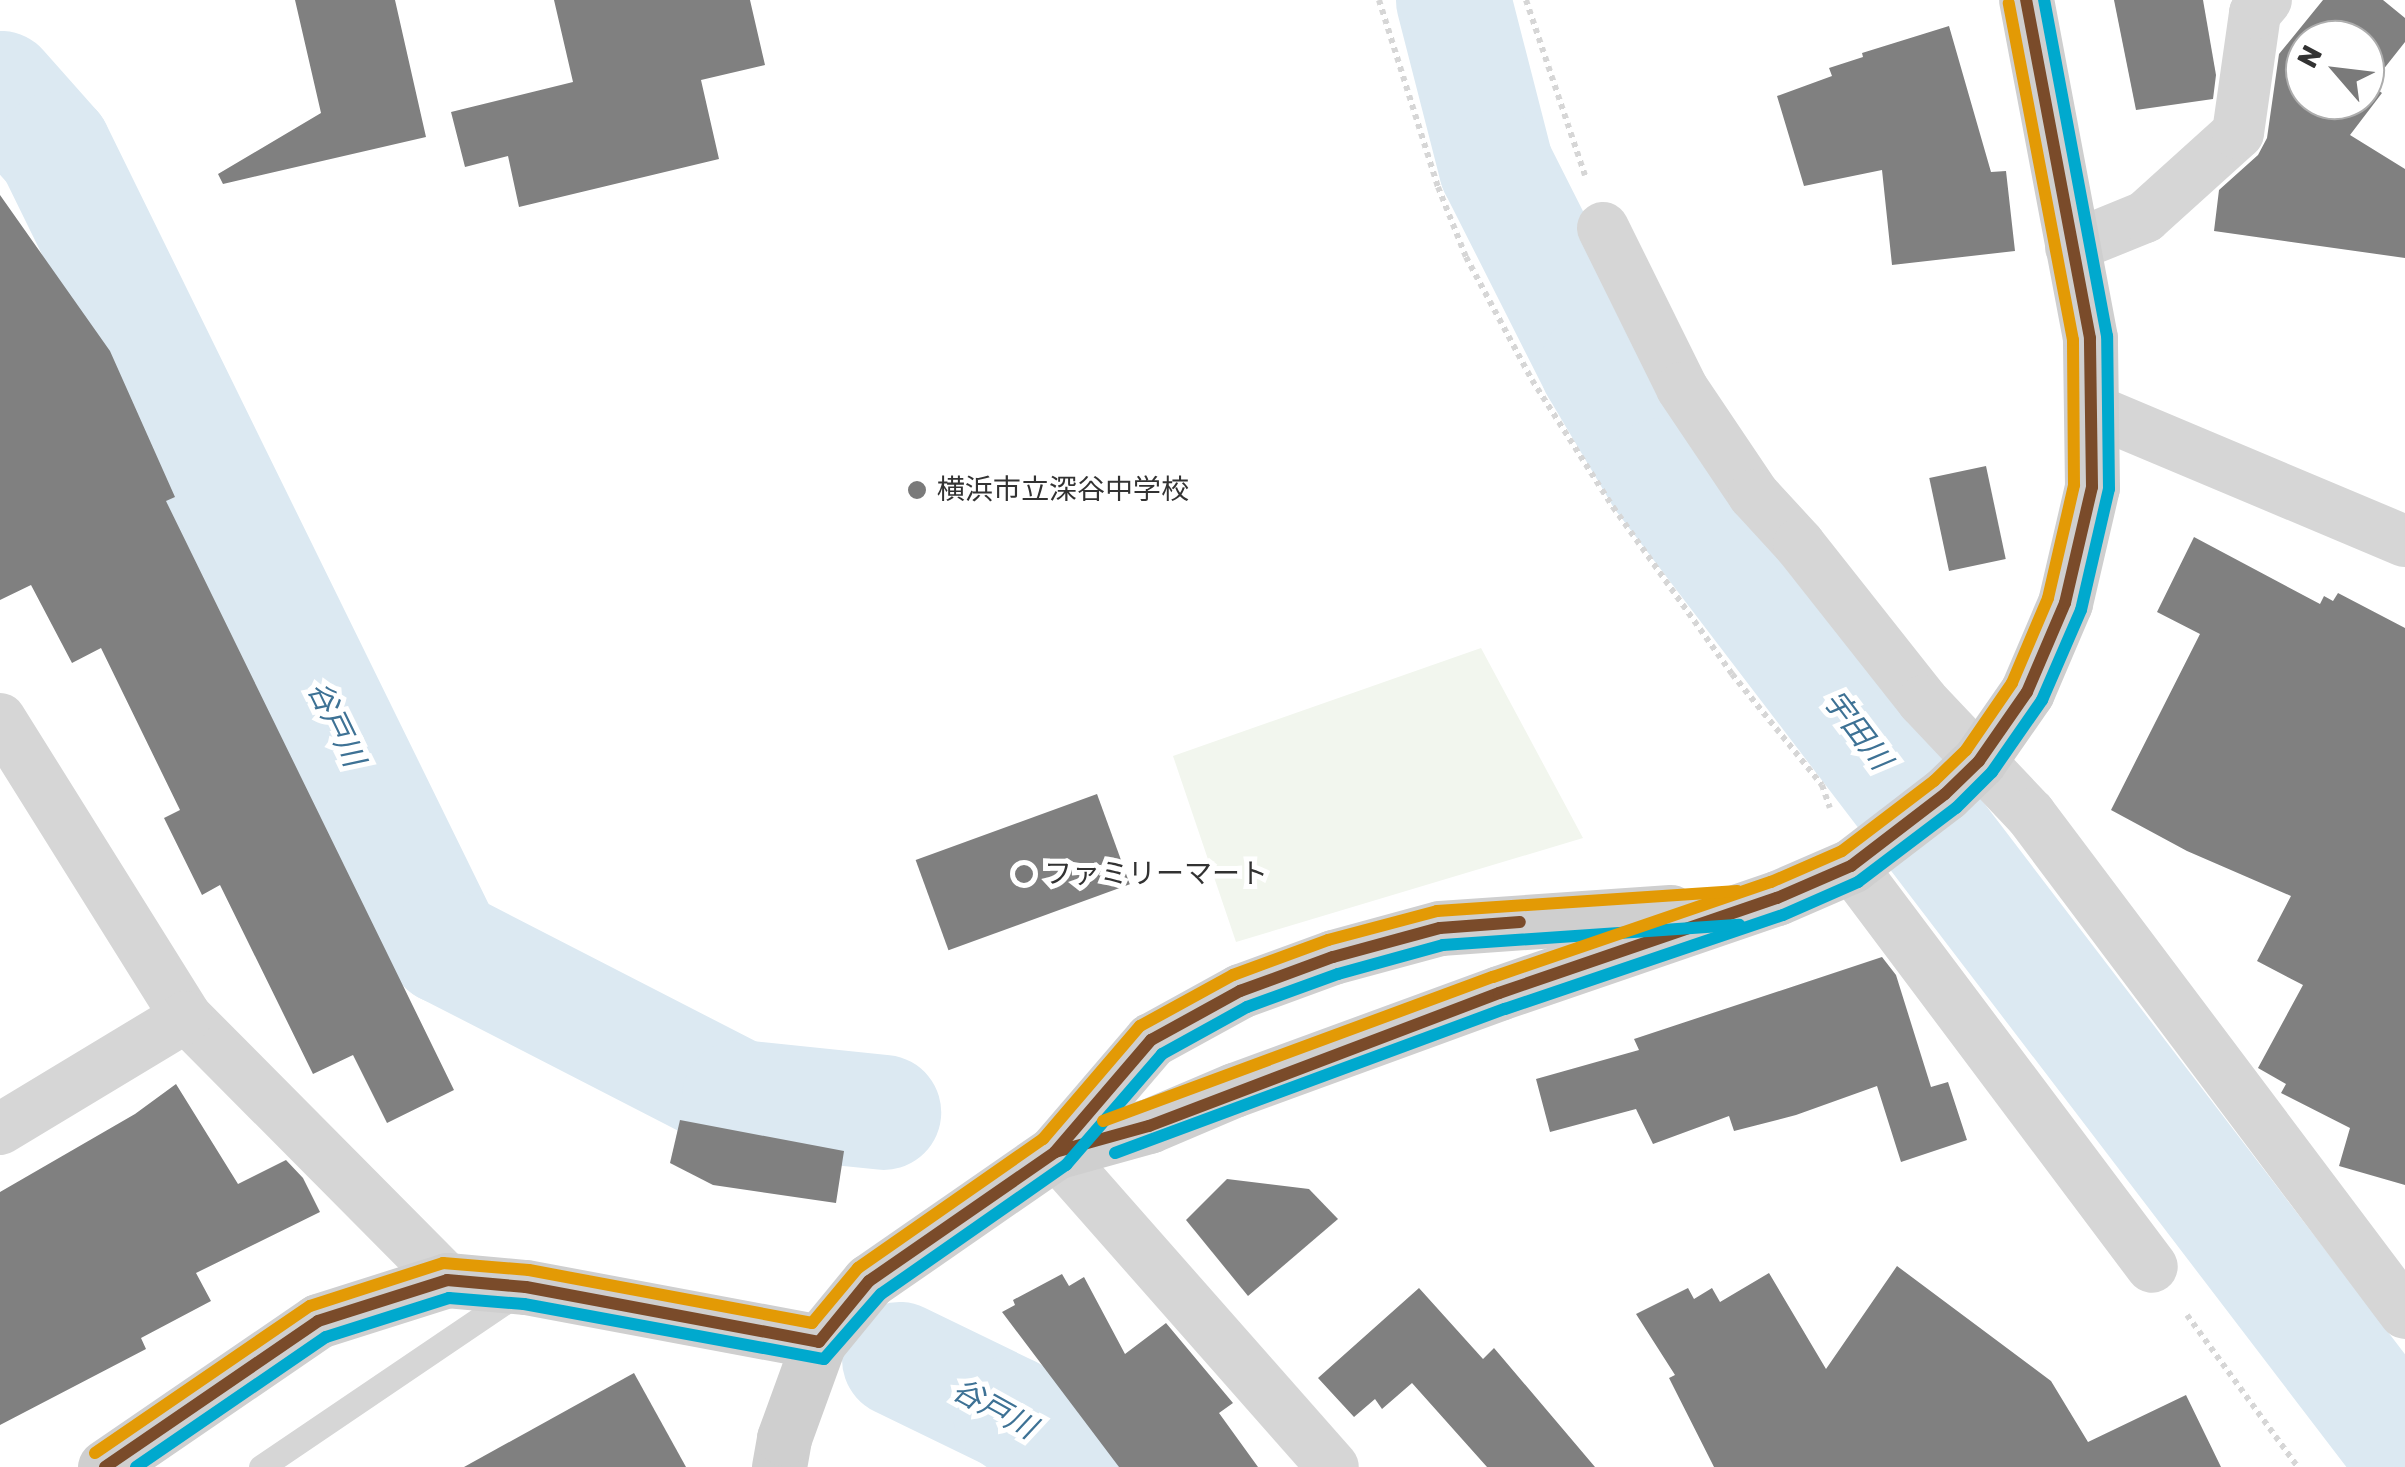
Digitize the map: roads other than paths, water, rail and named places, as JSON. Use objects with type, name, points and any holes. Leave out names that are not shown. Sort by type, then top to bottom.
[{"type":"main road","points":[[1056,1152],[1149,1126],[1252,1083],[1738,908],[1777,898],[1862,858],[1962,778],[2028,692],[2065,602],[2092,487],[2090,338],[2026,0]]},
{"type":"main road","points":[[780,1467],[784,1438],[818,1342],[869,1281],[1056,1152],[1151,1040],[1240,991],[1333,957],[1440,928],[1738,908]]},
{"type":"main road","points":[[105,1467],[318,1321],[447,1280],[526,1287],[818,1342]]},
{"type":"street","points":[[2072,247],[2145,217],[2238,132],[2255,13],[2266,0]]},
{"type":"street","points":[[1604,228],[1682,388],[1754,495],[1799,544],[1922,701],[1962,778],[2042,829],[2405,1312]]},
{"type":"street","points":[[2093,410],[2405,541]]},
{"type":"street","points":[[0,718],[186,1017],[447,1280]]},
{"type":"street","points":[[1862,858],[2152,1267]]},
{"type":"street","points":[[0,1130],[186,1017]]},
{"type":"street","points":[[1056,1152],[1332,1467]]},
{"type":"lane","points":[[261,1467],[526,1287]]},
{"type":"waterway","name":"宇田川","points":[[1453,0],[1496,167],[1597,367],[1661,475],[2405,1449]]},
{"type":"waterway","name":"谷戸川","points":[[0,88],[54,149],[445,946],[739,1097],[883,1112]]},
{"type":"waterway","name":"谷戸川","points":[[899,1359],[1010,1413],[1086,1467]]},
{"type":"place","name":"横浜市立深谷中学校","points":[[917,490]]},
{"type":"place","name":"ファミリーマート","points":[[1024,874]]}]
